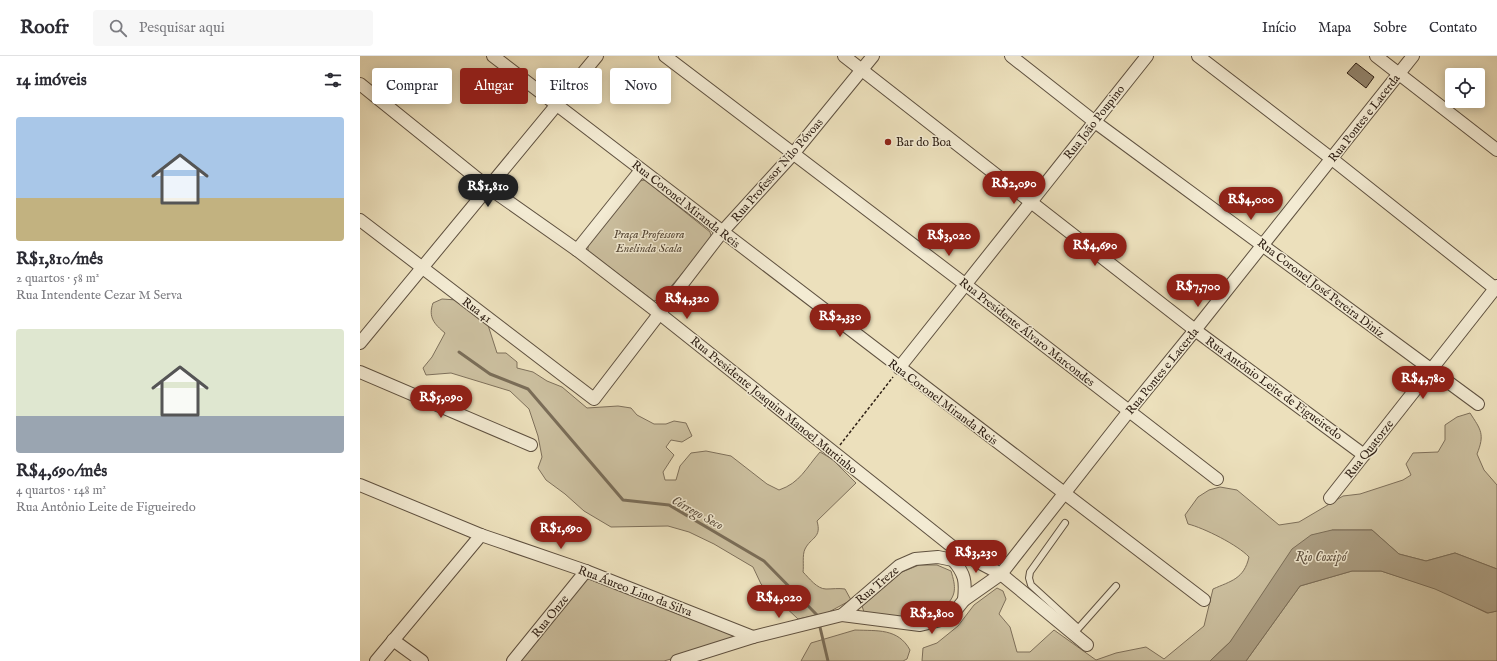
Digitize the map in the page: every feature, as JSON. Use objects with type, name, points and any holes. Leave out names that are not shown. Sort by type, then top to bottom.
[{"type":"street","name":"Rua Coronel Miranda Reis","points":[[493,56],[1204,600]]},
{"type":"street","points":[[360,344],[597,56]]},
{"type":"street","name":"Rua Presidente Álvaro Marcondes","points":[[665,56],[966,284],[1217,479]]},
{"type":"street","name":"Rua Antônio Leite de Figueiredo","points":[[844,56],[1196,330],[1364,454]]},
{"type":"street","name":"Rua Professor Nilo Póvoas","points":[[594,399],[722,232],[793,154],[873,56]]},
{"type":"street","name":"Rua Coronel José Pereira Diniz","points":[[1011,56],[1095,122],[1478,404]]},
{"type":"street","name":"Rua João Poupino","points":[[899,368],[1147,56]]},
{"type":"street","points":[[1198,56],[1496,288]]},
{"type":"street","points":[[1376,56],[1497,150]]},
{"type":"street","name":"Rua Pontes e Lacerda","points":[[1001,574],[1129,411],[1196,330],[1262,244],[1332,159],[1413,56]]},
{"type":"street","name":"Rua Presidente Joaquim Manoel Murtinho","points":[[360,84],[489,188],[577,250],[660,314],[834,452],[956,556],[1001,574],[1076,631],[1086,645]]},
{"type":"street","points":[[577,250],[641,170]]},
{"type":"street","name":"Rua 41","points":[[360,220],[422,269],[594,399]]},
{"type":"street","name":"Rua Quatorze","points":[[1330,498],[1496,288]]},
{"type":"street","points":[[360,372],[531,445]]},
{"type":"street","name":"Rua Áureo Lino da Silva","points":[[360,485],[482,535],[586,571],[753,637]]},
{"type":"street","points":[[376,661],[482,535]]},
{"type":"street","points":[[956,556],[963,572],[965,586],[964,600]]},
{"type":"street","name":"Rua Treze","points":[[838,616],[899,566],[915,559],[956,556]]},
{"type":"street","name":"Rua Onze","points":[[513,661],[586,571]]},
{"type":"street","name":"Rua Treze","points":[[677,661],[753,637],[838,616],[920,625],[940,620],[956,610],[964,600],[1001,574]]},
{"type":"street","points":[[393,640],[422,661]]},
{"type":"lane","points":[[1065,523],[1030,572],[1029,578],[1031,585],[1076,631],[1116,586]]},
{"type":"path","points":[[834,452],[899,368]]},
{"type":"green space","name":"Praça Professora Enelinda Scala","points":[[645,180],[710,232],[712,239],[660,299],[654,301],[588,251],[588,246],[639,181]]},
{"type":"green space","points":[[442,299],[457,300],[487,322],[497,353],[506,353],[517,362],[517,368],[533,372],[547,381],[562,387],[587,408],[618,406],[631,408],[637,415],[654,424],[666,424],[674,421],[686,423],[692,436],[682,442],[671,440],[666,447],[674,455],[663,472],[665,480],[676,480],[680,466],[691,453],[706,451],[731,456],[767,484],[779,490],[798,479],[820,452],[832,459],[856,483],[817,521],[817,534],[807,545],[804,551],[803,572],[813,583],[823,589],[845,589],[851,600],[827,613],[798,619],[761,584],[753,567],[714,544],[689,532],[668,526],[611,527],[584,511],[546,480],[538,468],[542,457],[538,436],[529,409],[510,391],[451,373],[426,375],[423,368],[432,357],[445,333],[433,320],[431,312],[433,303]]},
{"type":"green space","points":[[1470,413],[1481,432],[1481,442],[1477,454],[1484,470],[1497,485],[1497,569],[1455,553],[1426,561],[1399,554],[1372,530],[1332,530],[1230,642],[1210,661],[922,661],[923,648],[937,643],[958,626],[974,605],[997,588],[1003,591],[1006,599],[999,614],[1010,627],[1017,652],[1030,652],[1054,630],[1096,660],[1116,653],[1146,647],[1164,659],[1204,626],[1213,589],[1240,575],[1247,564],[1249,557],[1237,547],[1203,529],[1188,524],[1185,515],[1198,497],[1209,490],[1220,487],[1237,490],[1279,525],[1299,522],[1343,496],[1360,494],[1403,480],[1411,475],[1406,464],[1413,453],[1438,452],[1445,440],[1445,425],[1457,417]]},
{"type":"green space","points":[[919,565],[937,565],[951,571],[954,582],[954,591],[951,599],[944,607],[935,613],[916,618],[895,617],[864,612],[862,606],[902,572]]},
{"type":"green space","points":[[1352,571],[1381,571],[1435,588],[1487,613],[1497,611],[1497,661],[1246,661],[1300,586]]},
{"type":"green space","points":[[586,578],[735,634],[740,639],[664,661],[520,661]]},
{"type":"green space","points":[[855,630],[879,631],[893,634],[905,643],[910,650],[907,659],[903,661],[801,661],[811,643]]},
{"type":"water","name":"Rio Coxipó","points":[[1332,530],[1372,530],[1399,554],[1426,561],[1455,553],[1497,569],[1497,611],[1488,613],[1435,589],[1381,571],[1352,571],[1300,586],[1246,661],[1210,661],[1230,642],[1292,549],[1311,535]]},
{"type":"building","points":[[1356,63],[1374,77],[1366,88],[1347,73]]},
{"type":"waterway","name":"Córrego Seco","points":[[459,352],[490,374],[528,389],[623,500],[669,505],[764,561],[818,617]]},
{"type":"waterway","name":"Córrego Seco","points":[[819,623],[828,661]]},
{"type":"place","name":"Bar do Boa","points":[[888,142]]}]
